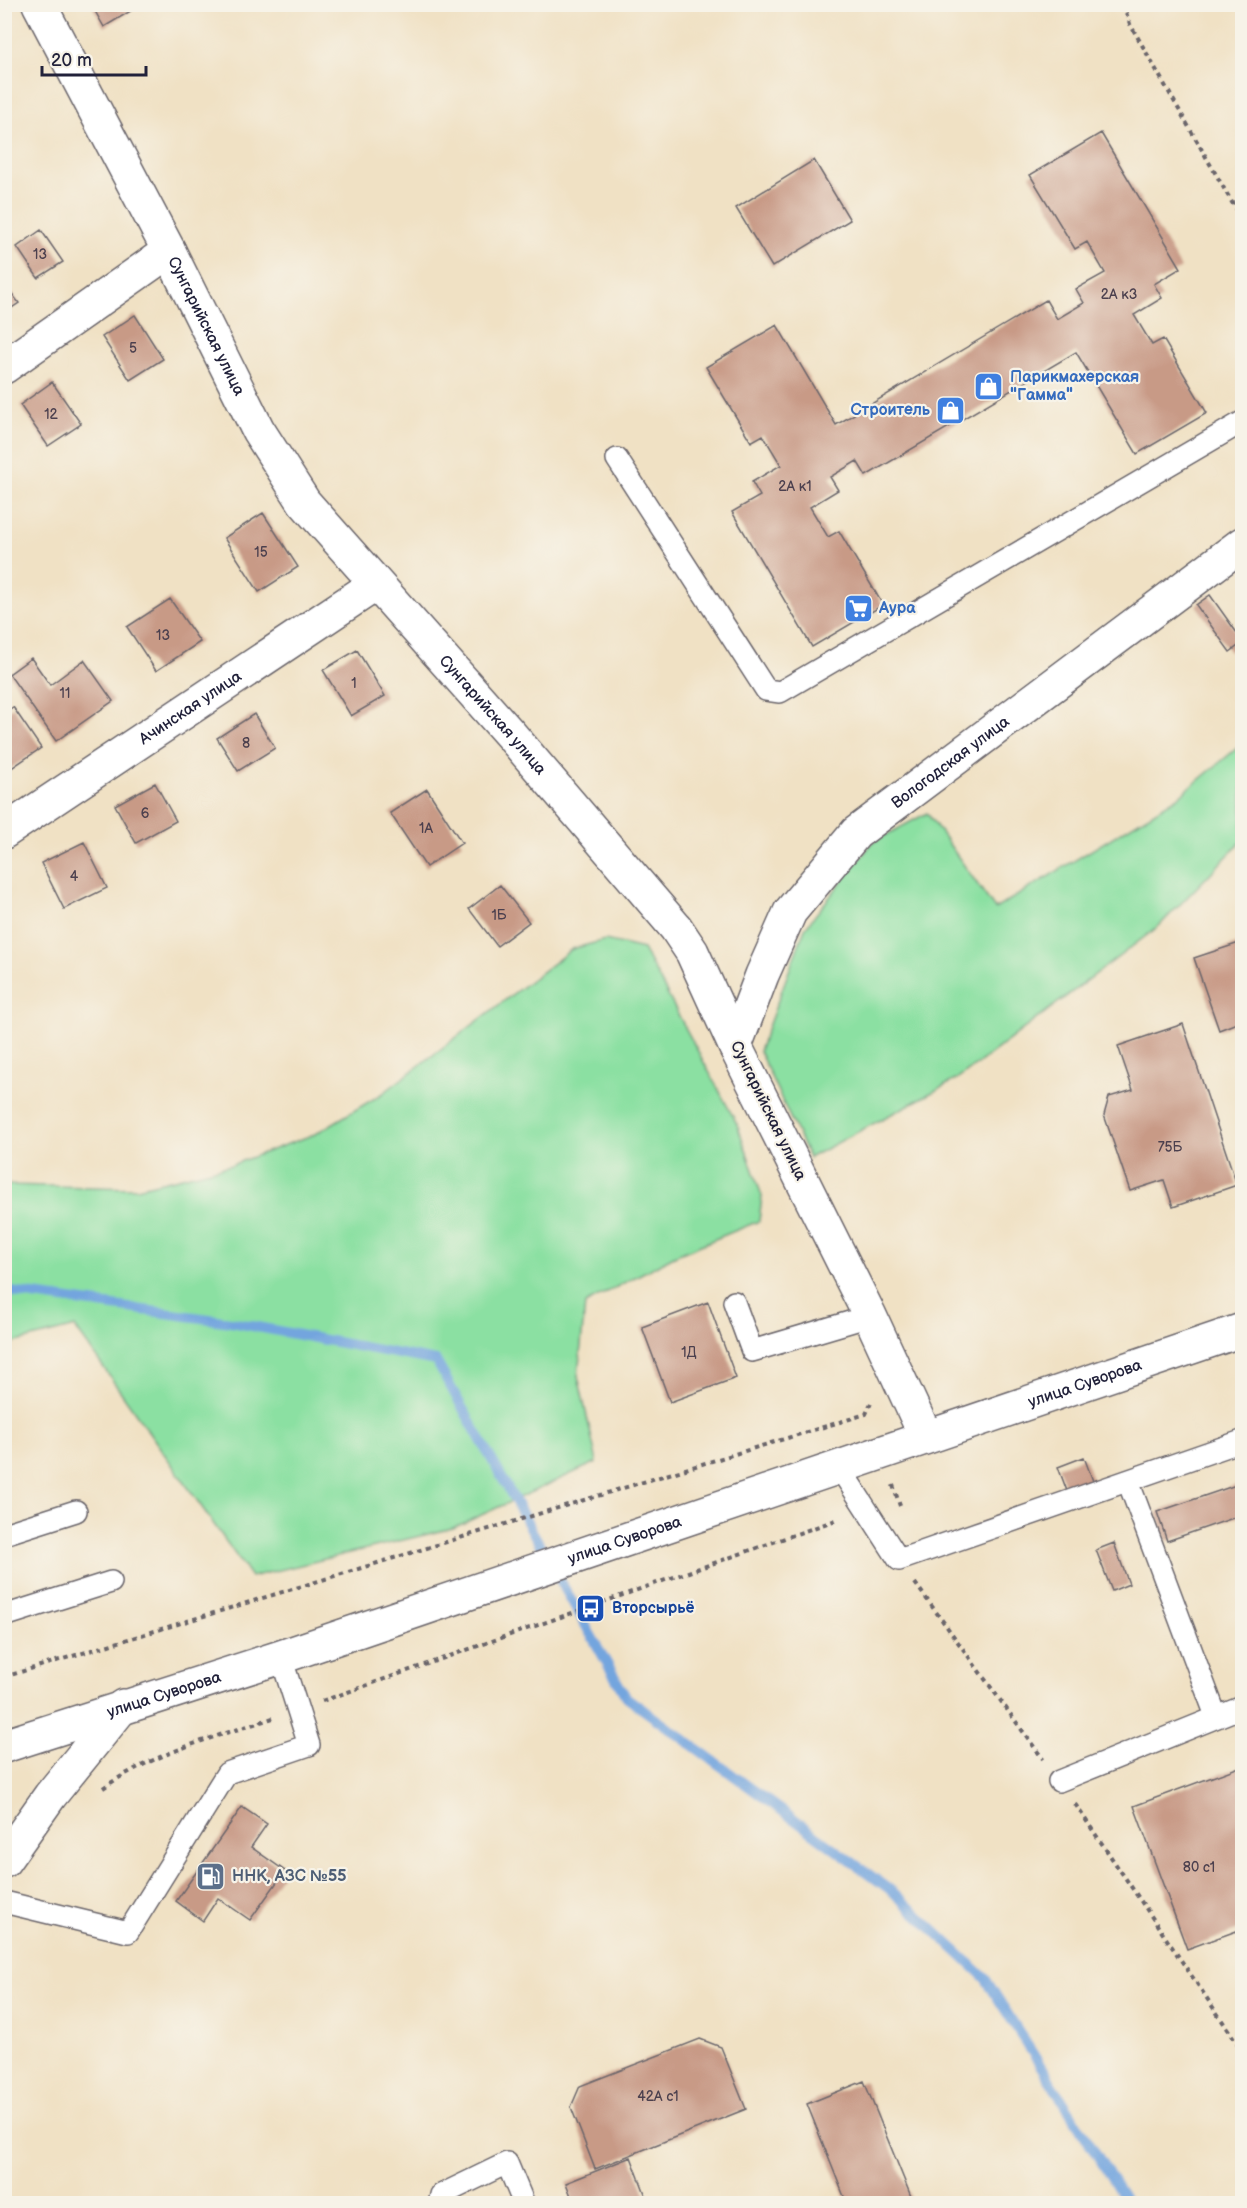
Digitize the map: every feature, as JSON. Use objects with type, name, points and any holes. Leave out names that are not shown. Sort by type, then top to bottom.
[{"type":"street","name":"Сунгарийская улица","points":[[39,4],[169,251],[258,430],[304,502],[510,734],[676,928],[692,952],[735,1046],[870,1316],[926,1437]]},
{"type":"street","points":[[4,367],[169,251]]},
{"type":"street","name":"Вологодская улица","points":[[735,1046],[762,975],[790,912],[856,832],[1242,544]]},
{"type":"street","name":"Ачинская улица","points":[[4,832],[376,584]]},
{"type":"street","name":"улица Суворова","points":[[4,1746],[281,1657],[1242,1330]]},
{"type":"street","points":[[4,1861],[50,1796],[123,1706]]},
{"type":"lane","points":[[617,459],[766,690],[780,692],[1242,422]]},
{"type":"lane","points":[[734,1302],[752,1351],[870,1316]]},
{"type":"lane","points":[[838,1467],[899,1560],[1242,1441]]},
{"type":"lane","points":[[1128,1480],[1216,1716]]},
{"type":"lane","points":[[4,1534],[76,1511]]},
{"type":"lane","points":[[4,1616],[111,1582]]},
{"type":"lane","points":[[4,1902],[128,1932],[227,1773],[309,1745],[281,1657]]},
{"type":"lane","points":[[1059,1781],[1242,1707]]},
{"type":"lane","points":[[439,2204],[441,2195],[507,2163],[524,2204]]},
{"type":"path","points":[[1124,4],[1130,24],[1242,220]]},
{"type":"path","points":[[4,1677],[866,1414],[874,1396]]},
{"type":"path","points":[[102,1788],[161,1755],[500,1640],[866,1510],[901,1509]]},
{"type":"green space","points":[[1242,744],[1242,841],[1159,926],[959,1078],[809,1158],[759,1051],[805,928],[873,842],[927,813],[995,909],[1177,798]]},
{"type":"green space","points":[[605,940],[643,949],[737,1124],[762,1196],[759,1221],[674,1256],[585,1304],[578,1376],[597,1462],[453,1528],[251,1577],[75,1327],[5,1345],[5,1185],[137,1188],[231,1165],[315,1134],[382,1094],[572,949]]},
{"type":"building","points":[[91,4],[132,4],[134,9],[104,27]]},
{"type":"building","points":[[1101,133],[1181,268],[1154,284],[1162,298],[1134,315],[1152,345],[1163,339],[1207,413],[1137,454],[1076,352],[866,476],[857,461],[830,477],[838,490],[810,507],[828,537],[839,531],[883,605],[812,647],[732,512],[760,496],[752,482],[781,465],[763,435],[751,442],[706,367],[777,325],[836,425],[1046,300],[1057,319],[1084,303],[1076,289],[1105,273],[1087,242],[1075,249],[1030,175]]},
{"type":"building","points":[[814,160],[850,220],[772,267],[736,208]]},
{"type":"building","points":[[41,230],[63,262],[38,278],[17,247]]},
{"type":"building","points":[[4,283],[19,303],[4,313]]},
{"type":"building","points":[[135,315],[163,359],[130,380],[102,337]]},
{"type":"building","points":[[52,382],[81,424],[48,446],[20,405]]},
{"type":"building","points":[[263,513],[298,567],[259,592],[224,538]]},
{"type":"building","points":[[1210,595],[1242,640],[1242,643],[1230,652],[1196,605]]},
{"type":"building","points":[[170,599],[200,642],[156,671],[127,627]]},
{"type":"building","points":[[357,650],[385,696],[351,716],[323,670]]},
{"type":"building","points":[[31,658],[50,685],[84,660],[113,701],[56,741],[9,674]]},
{"type":"building","points":[[13,707],[41,748],[4,773],[4,713]]},
{"type":"building","points":[[254,714],[275,748],[238,771],[217,738]]},
{"type":"building","points":[[155,783],[176,821],[136,843],[115,805]]},
{"type":"building","points":[[427,789],[462,843],[426,867],[390,813]]},
{"type":"building","points":[[84,842],[107,888],[64,909],[41,863]]},
{"type":"building","points":[[500,885],[529,922],[497,946],[469,909]]},
{"type":"building","points":[[1242,942],[1242,1021],[1219,1030],[1194,958]]},
{"type":"building","points":[[1183,1024],[1237,1185],[1173,1207],[1164,1180],[1130,1191],[1104,1115],[1109,1097],[1133,1090],[1118,1046]]},
{"type":"building","points":[[708,1302],[736,1378],[670,1402],[642,1327]]},
{"type":"building","points":[[1084,1457],[1093,1481],[1067,1491],[1058,1467]]},
{"type":"building","points":[[1242,1483],[1242,1515],[1167,1541],[1157,1512]]},
{"type":"building","points":[[1114,1543],[1129,1584],[1112,1591],[1096,1550]]},
{"type":"building","points":[[1242,1766],[1242,1929],[1187,1949],[1134,1806]]},
{"type":"building","points":[[242,1807],[267,1824],[251,1847],[285,1871],[250,1920],[218,1898],[203,1921],[176,1901]]},
{"type":"building","points":[[700,2039],[721,2047],[746,2109],[595,2169],[571,2107],[580,2086]]},
{"type":"building","points":[[864,2081],[914,2204],[847,2204],[807,2104]]},
{"type":"building","points":[[631,2157],[649,2204],[574,2204],[566,2183]]},
{"type":"waterway","points":[[4,1291],[231,1322],[436,1361],[626,1697],[892,1891],[985,1978],[1128,2204]]},
{"type":"place","name":"Парикмахерская \"Гамма\"","points":[[989,386]]},
{"type":"place","name":"Строитель","points":[[951,410]]},
{"type":"place","name":"Аура","points":[[858,608]]},
{"type":"place","name":"Вторсырьё","points":[[591,1608]]},
{"type":"place","name":"ННК, АЗС №55","points":[[211,1876]]}]
